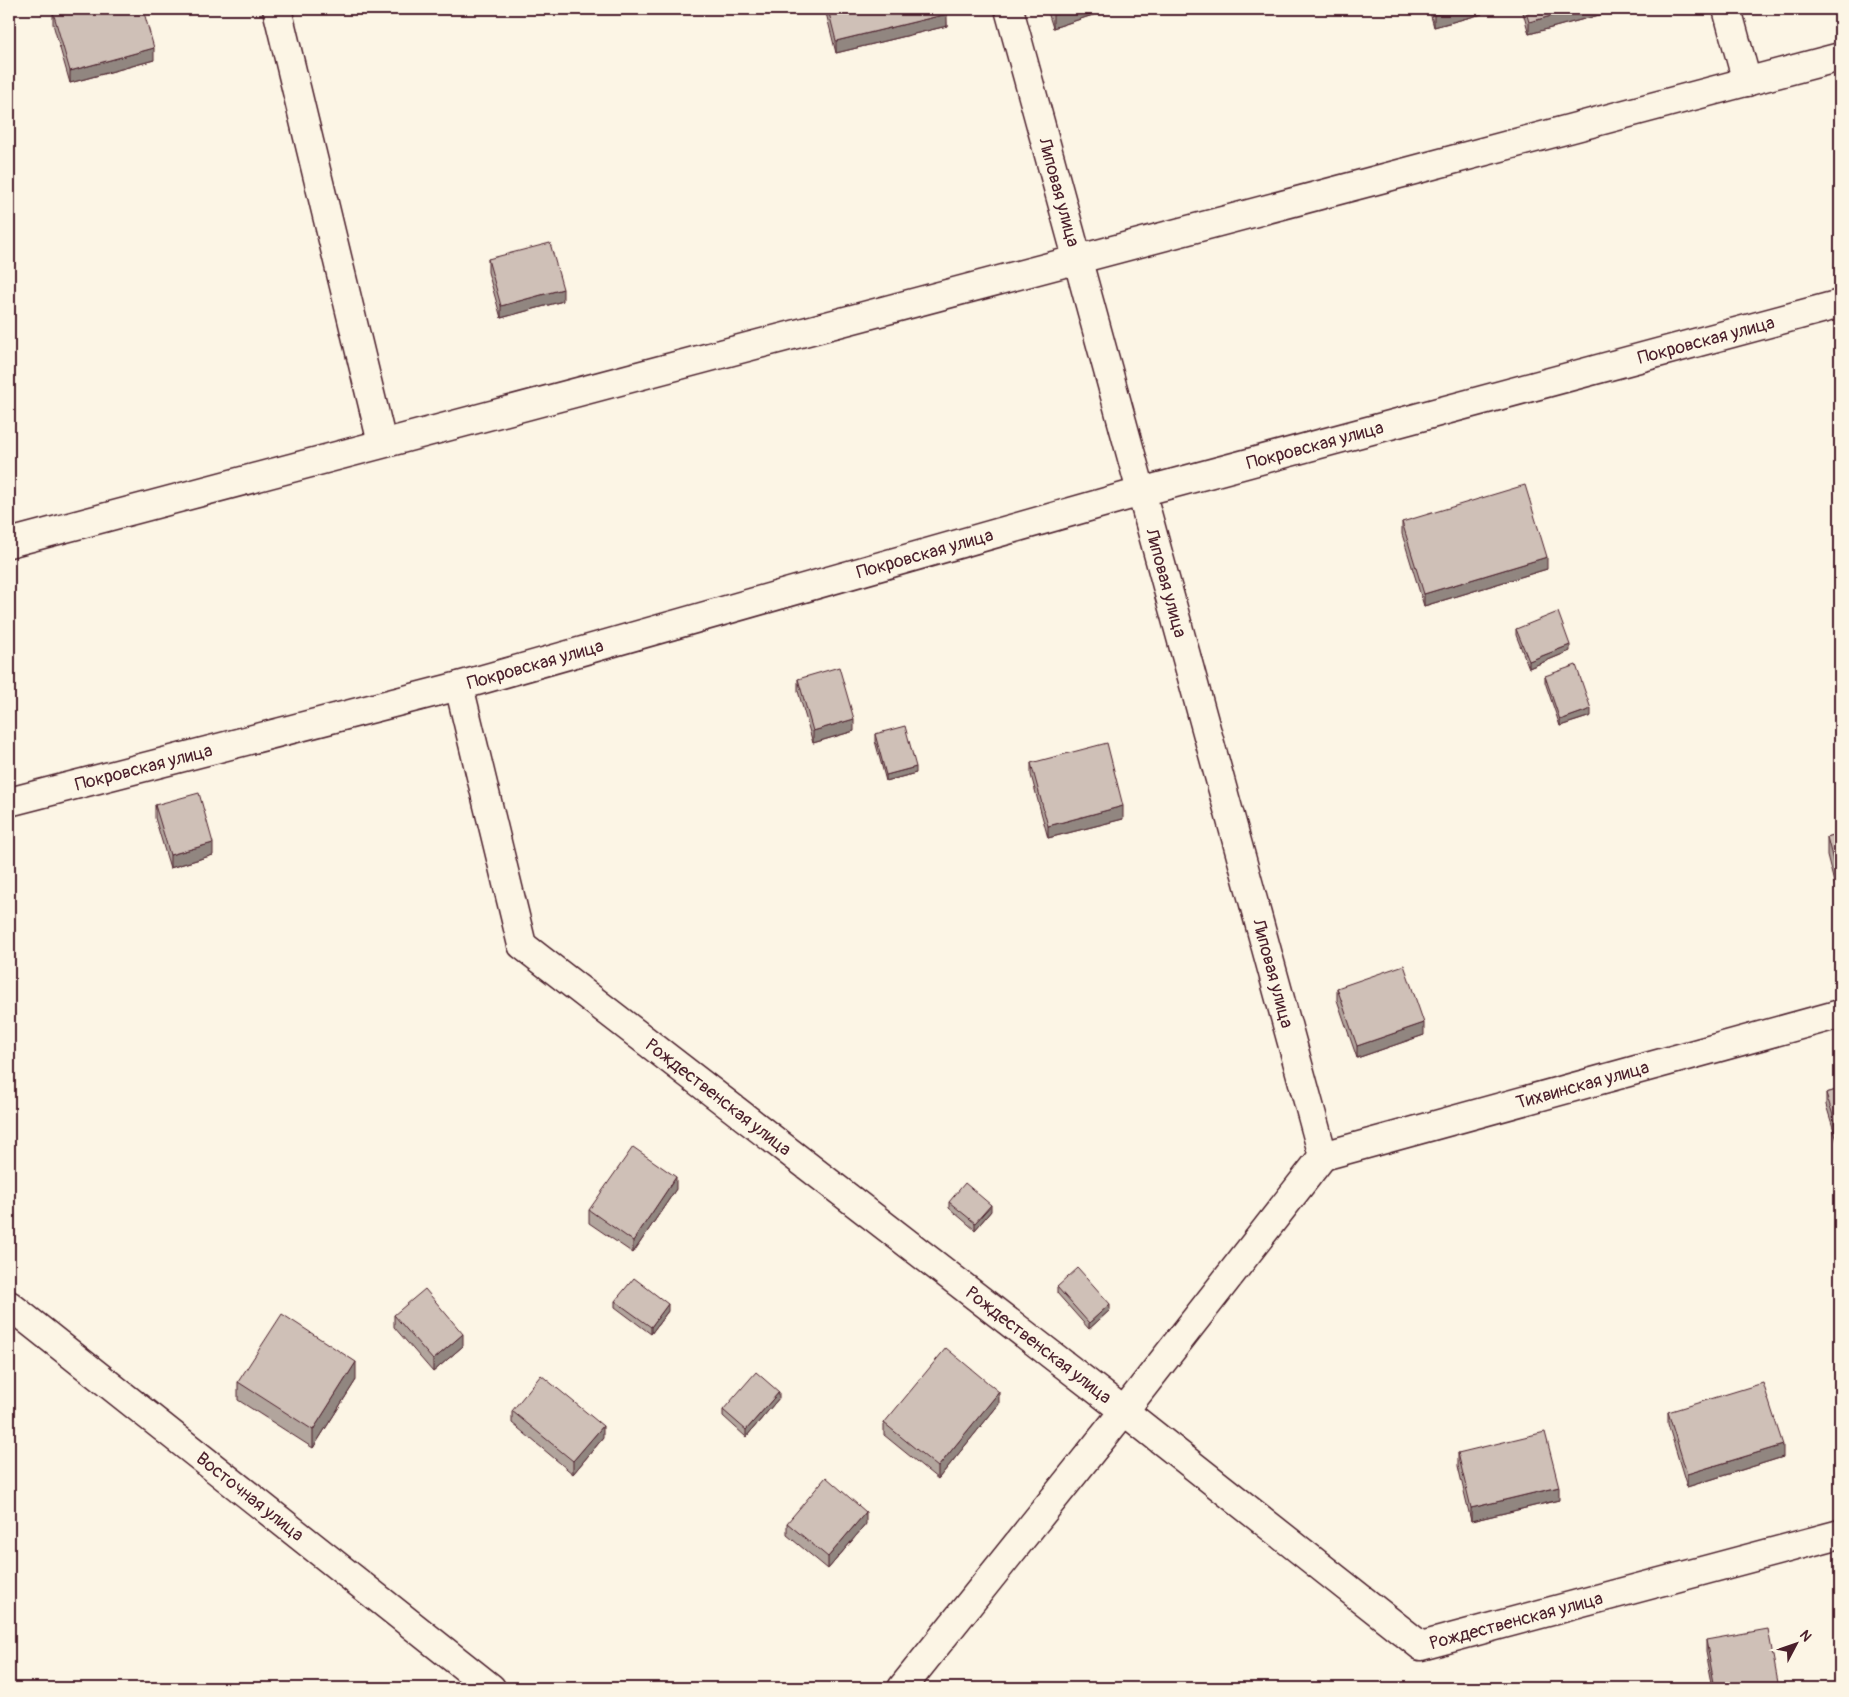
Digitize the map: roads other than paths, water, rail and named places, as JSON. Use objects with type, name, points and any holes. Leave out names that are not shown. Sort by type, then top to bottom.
[{"type":"street","points":[[277,9],[382,443]]},
{"type":"street","name":"Липовая улица","points":[[1009,9],[1323,1156]]},
{"type":"street","points":[[1726,9],[1747,82]]},
{"type":"street","points":[[9,543],[1840,57]]},
{"type":"street","name":"Покровская улица","points":[[9,802],[458,686],[1141,492],[1840,304]]},
{"type":"street","name":"Рождественская улица","points":[[458,686],[522,945],[1124,1411],[1421,1646],[1840,1534]]},
{"type":"street","name":"Тихвинская улица","points":[[1323,1156],[1840,1014]]},
{"type":"street","points":[[902,1688],[1124,1411],[1323,1156]]},
{"type":"street","name":"Восточная улица","points":[[9,1305],[491,1688]]}]
